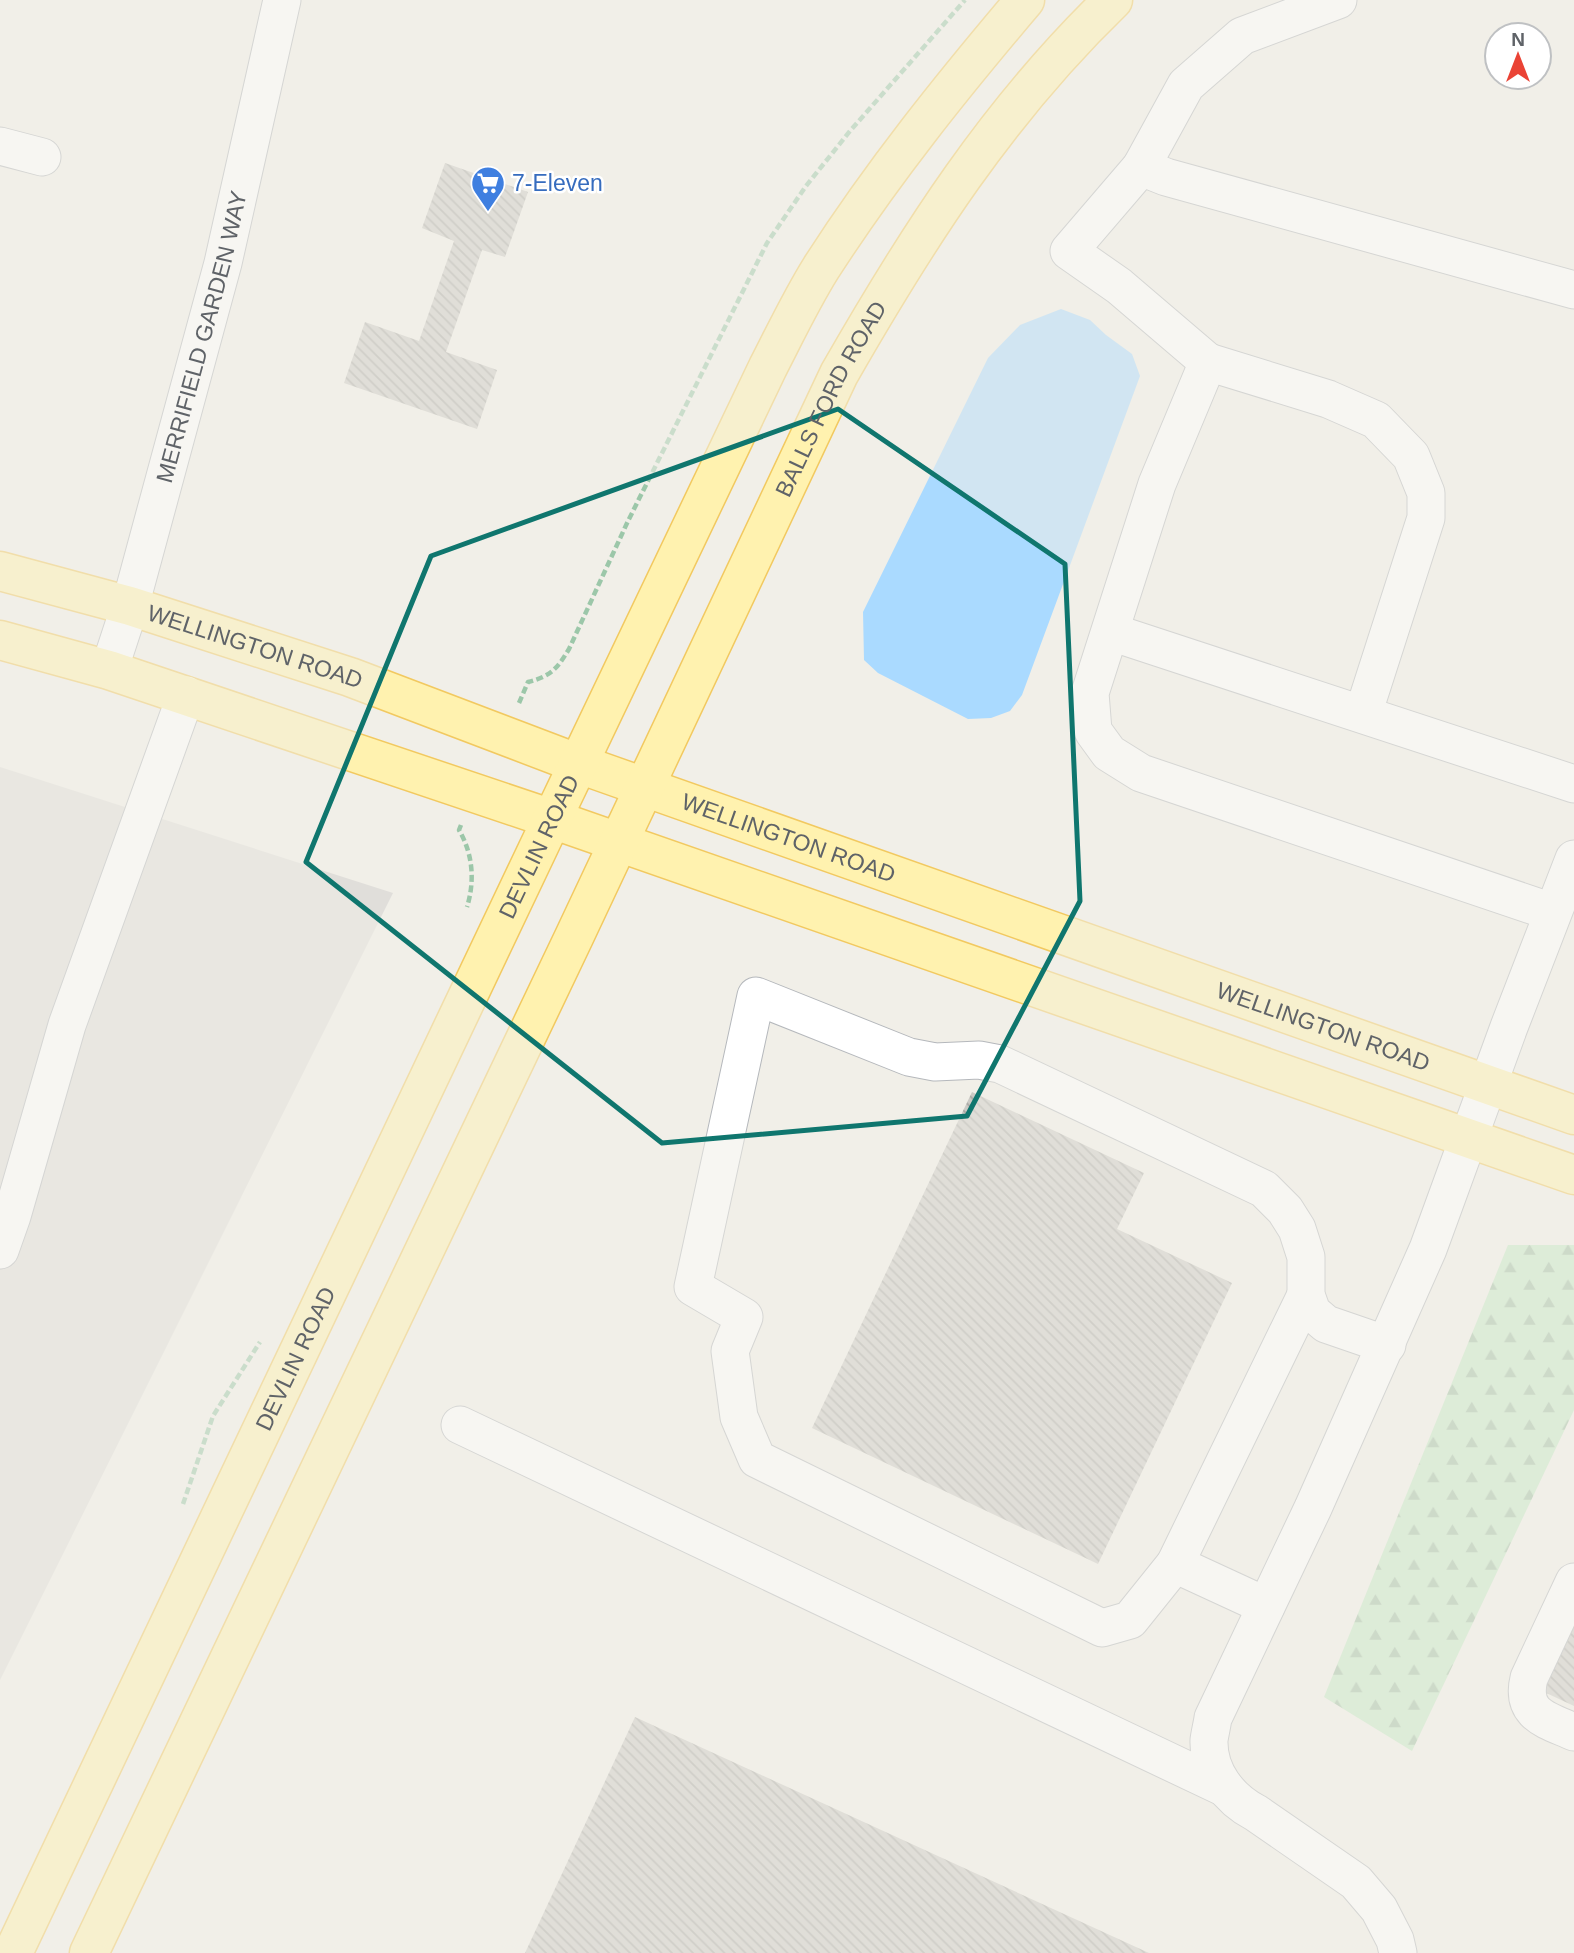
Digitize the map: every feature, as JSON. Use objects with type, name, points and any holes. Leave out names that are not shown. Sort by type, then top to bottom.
[{"type":"main road","points":[[579,764],[768,368],[820,270],[920,127],[1025,0]]},
{"type":"main road","name":"BALLS FORD ROAD","points":[[619,842],[839,374],[887,291],[947,198],[994,133],[1073,38],[1113,0]]},
{"type":"main road","name":"WELLINGTON ROAD","points":[[0,571],[130,606],[350,677],[579,764],[1574,1115]]},
{"type":"main road","points":[[0,640],[109,670],[552,819],[1574,1175]]},
{"type":"main road","name":"DEVLIN ROAD","points":[[13,1953],[579,764]]},
{"type":"main road","points":[[89,1953],[619,842]]},
{"type":"street","name":"MERRIFIELD GARDEN WAY","points":[[109,670],[130,606],[223,263],[282,0]]},
{"type":"street","points":[[1338,0],[1242,36],[1185,85],[1141,167],[1069,251],[1119,286],[1208,362],[1328,399],[1376,420],[1412,456],[1426,493],[1426,518],[1363,713]]},
{"type":"street","points":[[0,146],[42,157]]},
{"type":"street","points":[[1141,167],[1179,181],[1574,290]]},
{"type":"street","points":[[1208,362],[1157,485],[1090,693],[1093,731],[1109,753],[1141,773],[1552,912]]},
{"type":"street","points":[[1111,632],[1574,784]]},
{"type":"street","points":[[0,1250],[67,1025],[186,695]]},
{"type":"street","points":[[1398,1953],[1395,1940],[1380,1909],[1356,1882],[1256,1812],[1243,1806],[1225,1788],[1213,1766],[1209,1742],[1213,1718],[1387,1345],[1428,1249],[1574,859]]},
{"type":"street","points":[[1306,1295],[1175,1564],[1130,1620],[1102,1628],[757,1459],[738,1417],[730,1351],[744,1317],[693,1287],[756,996],[909,1057],[935,1062],[979,1060],[1000,1064],[1264,1189],[1285,1210],[1297,1230],[1306,1257],[1306,1295],[1312,1312],[1326,1324],[1387,1345]]},
{"type":"street","points":[[460,1425],[1225,1788]]},
{"type":"street","points":[[1175,1564],[1266,1606]]},
{"type":"street","points":[[1574,1581],[1529,1678],[1527,1695],[1534,1712],[1574,1732]]},
{"type":"path","points":[[518,705],[528,682],[542,678],[558,668],[569,649],[634,509],[767,243],[788,211],[850,131],[965,0]]},
{"type":"path","points":[[464,820],[459,830],[467,844],[472,872],[471,895],[467,907]]},
{"type":"path","points":[[183,1505],[213,1416],[263,1335]]},
{"type":"highlighted area","points":[[838,409],[1065,564],[1080,901],[967,1116],[662,1143],[306,862],[431,556]]},
{"type":"shaded area","points":[[0,767],[393,893],[0,1680]]},
{"type":"green space","points":[[1508,1245],[1574,1245],[1574,1410],[1412,1751],[1324,1697]]},
{"type":"water","points":[[1061,309],[1090,320],[1132,354],[1140,376],[1022,695],[1010,711],[991,718],[968,719],[878,673],[864,660],[863,612],[988,358],[1020,325]]},
{"type":"building","points":[[445,163],[528,192],[505,257],[482,250],[446,352],[497,370],[477,429],[344,383],[365,322],[419,341],[454,241],[422,228]]},
{"type":"building","points":[[972,1092],[1144,1173],[1117,1229],[1232,1283],[1098,1564],[812,1428]]},
{"type":"building","points":[[1574,1623],[1574,1706],[1542,1691]]},
{"type":"building","points":[[635,1717],[1149,1953],[525,1953]]},
{"type":"place","name":"7-Eleven","points":[[488,213]]}]
